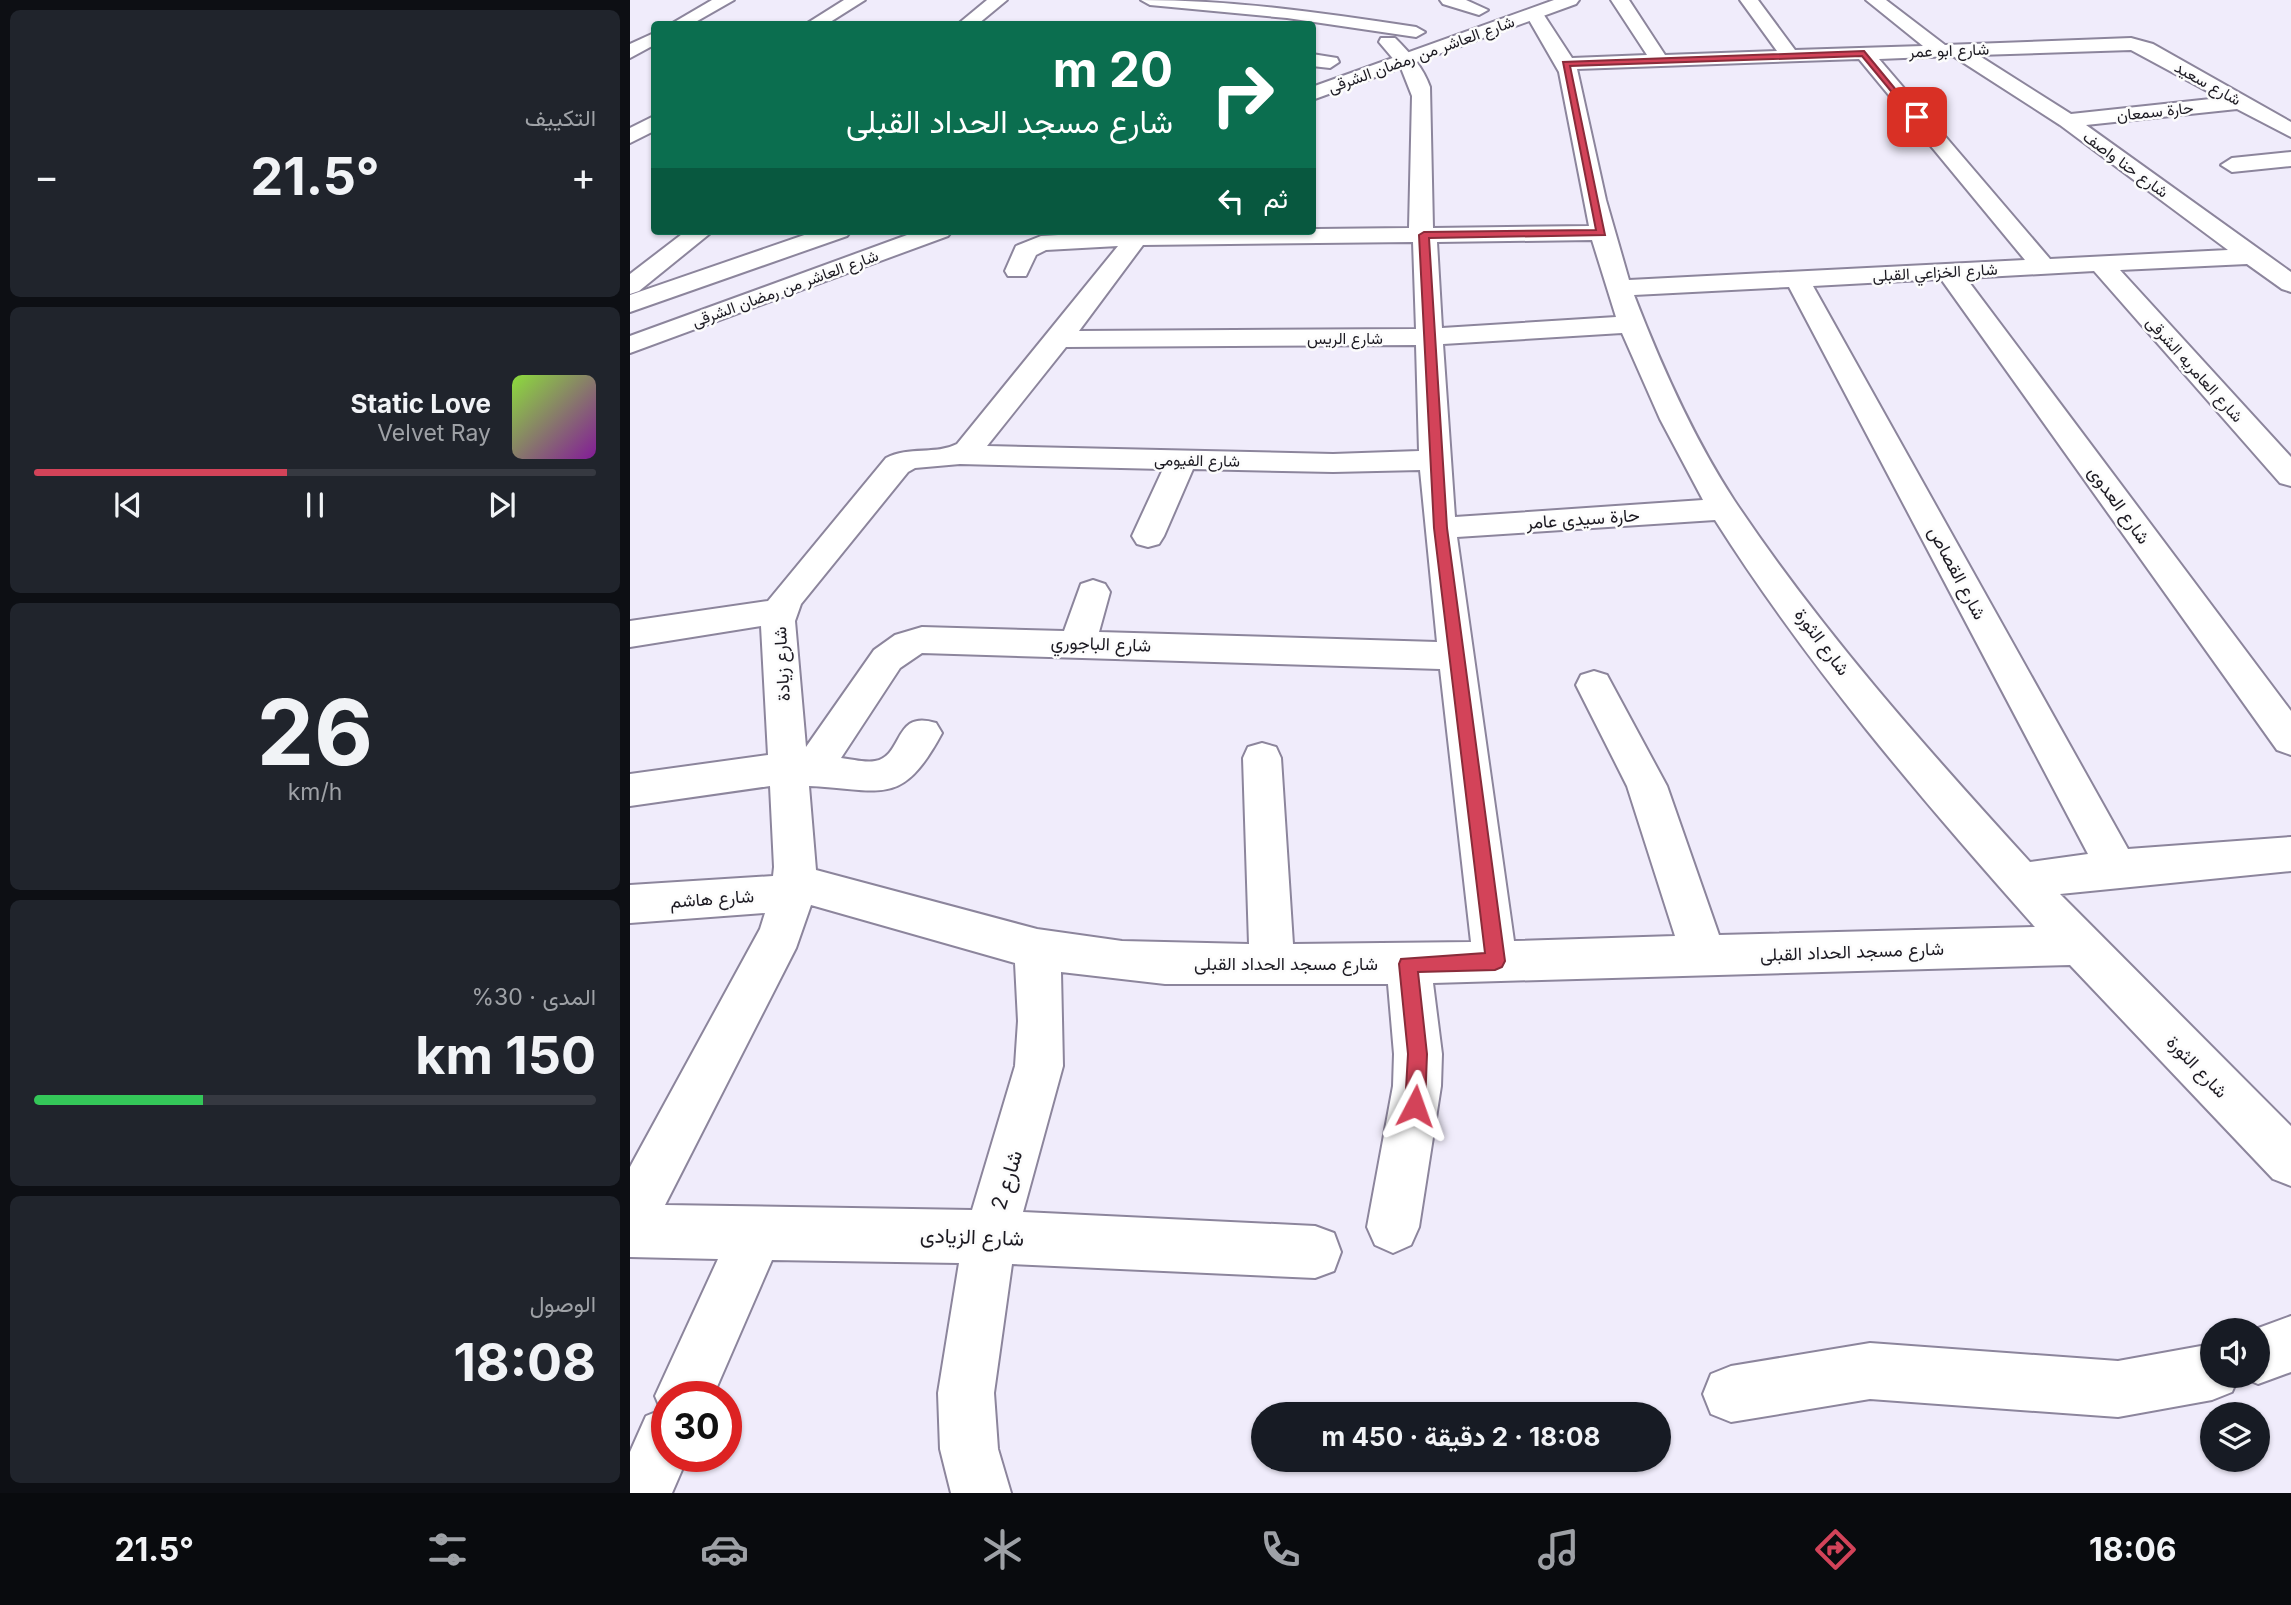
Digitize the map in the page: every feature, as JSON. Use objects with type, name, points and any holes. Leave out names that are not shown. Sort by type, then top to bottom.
[{"type":"street","points":[[686,21],[725,0]]},
{"type":"street","points":[[820,21],[856,0]]},
{"type":"street","points":[[971,21],[998,0]]},
{"type":"street","points":[[1150,0],[1299,14],[1393,44],[1420,83],[1420,225],[1424,235],[1434,460],[1440,528],[1495,961]]},
{"type":"street","points":[[1449,0],[1467,15],[1494,27]]},
{"type":"street","name":"شارع العاشر من رمضان الشرقى","points":[[1316,92],[1393,44],[1494,27],[1570,0]]},
{"type":"street","points":[[1620,0],[1659,60]]},
{"type":"street","points":[[1749,0],[1790,56]]},
{"type":"street","name":"شارع حنا واصف","points":[[1875,0],[1949,50],[2067,121],[2291,284]]},
{"type":"street","points":[[1467,15],[1499,3]]},
{"type":"street","name":"شارع الثورة","points":[[1534,13],[1566,64],[1602,233],[1632,324],[1662,391],[1725,509],[1843,671],[2021,881],[2291,1161]]},
{"type":"street","points":[[630,52],[651,40]]},
{"type":"street","name":"شارع ابو عمر","points":[[1566,64],[2123,43]]},
{"type":"street","name":"شارع سعيد","points":[[2123,43],[2146,48],[2291,131]]},
{"type":"street","points":[[1318,63],[1393,44]]},
{"type":"street","points":[[1864,53],[2043,266]]},
{"type":"street","name":"حارة سمعان","points":[[2067,121],[2251,107],[2291,108]]},
{"type":"street","points":[[630,137],[651,124]]},
{"type":"street","points":[[2232,165],[2291,159]]},
{"type":"street","points":[[1316,234],[1602,233]]},
{"type":"street","points":[[630,286],[696,235]]},
{"type":"street","points":[[630,304],[828,235]]},
{"type":"street","name":"شارع العاشر من رمضان الشرقى","points":[[630,345],[929,235]]},
{"type":"street","points":[[1017,271],[1025,251],[1034,245],[1129,235]]},
{"type":"street","points":[[961,455],[1123,259],[1137,235]]},
{"type":"street","name":"شارع الخزاعي القبلى","points":[[1619,288],[2252,256]]},
{"type":"street","name":"شارع العامريه الشرقى","points":[[2100,263],[2291,476]]},
{"type":"street","name":"شارع العدوى","points":[[1948,271],[2291,740]]},
{"type":"street","name":"شارع القصاص","points":[[1797,279],[2117,868]]},
{"type":"street","name":"شارع الريس","points":[[1057,339],[1430,337],[1632,324]]},
{"type":"street","name":"شارع الفيومى","points":[[961,455],[1333,463],[1434,460]]},
{"type":"street","name":"شارع زيادة","points":[[630,1219],[780,934],[794,888],[799,769],[778,621],[780,611],[792,590],[897,465],[911,458],[961,455]]},
{"type":"street","points":[[1148,536],[1182,460]]},
{"type":"street","name":"حارة سيدى عامر","points":[[1440,528],[1725,509]]},
{"type":"street","points":[[1078,643],[1093,592]]},
{"type":"street","points":[[630,634],[780,611]]},
{"type":"street","name":"شارع الباجوري","points":[[799,769],[887,659],[908,644],[935,638],[1456,656]]},
{"type":"street","points":[[1594,685],[1647,786],[1704,956]]},
{"type":"street","points":[[630,790],[799,769],[878,777],[889,775],[898,768],[923,733]]},
{"type":"street","points":[[1262,758],[1272,964]]},
{"type":"street","points":[[2021,881],[2117,868],[2291,854]]},
{"type":"street","name":"شارع مسجد الحداد القبلى","points":[[794,888],[1037,949],[1154,963],[1408,964],[2081,945]]},
{"type":"street","name":"شارع هاشم","points":[[630,904],[794,888]]},
{"type":"street","name":"شارع 2","points":[[981,1493],[969,1449],[966,1393],[989,1237],[1039,1066],[1041,1021],[1037,949]]},
{"type":"street","points":[[1393,1227],[1418,1086],[1418,1054],[1408,964]]},
{"type":"street","name":"شارع الزيادى","points":[[630,1231],[989,1237],[1315,1252]]},
{"type":"street","points":[[691,1381],[757,1232]]},
{"type":"street","points":[[2270,1352],[2291,1344]]},
{"type":"street","points":[[1731,1394],[1870,1371],[2118,1390],[2200,1374]]},
{"type":"street","points":[[642,1493],[651,1472]]},
{"type":"route","points":[[1415,1106],[1418,1054],[1408,964],[1495,961],[1440,528],[1434,460],[1424,235],[1602,233],[1566,64],[1864,53],[1917,117]]}]
